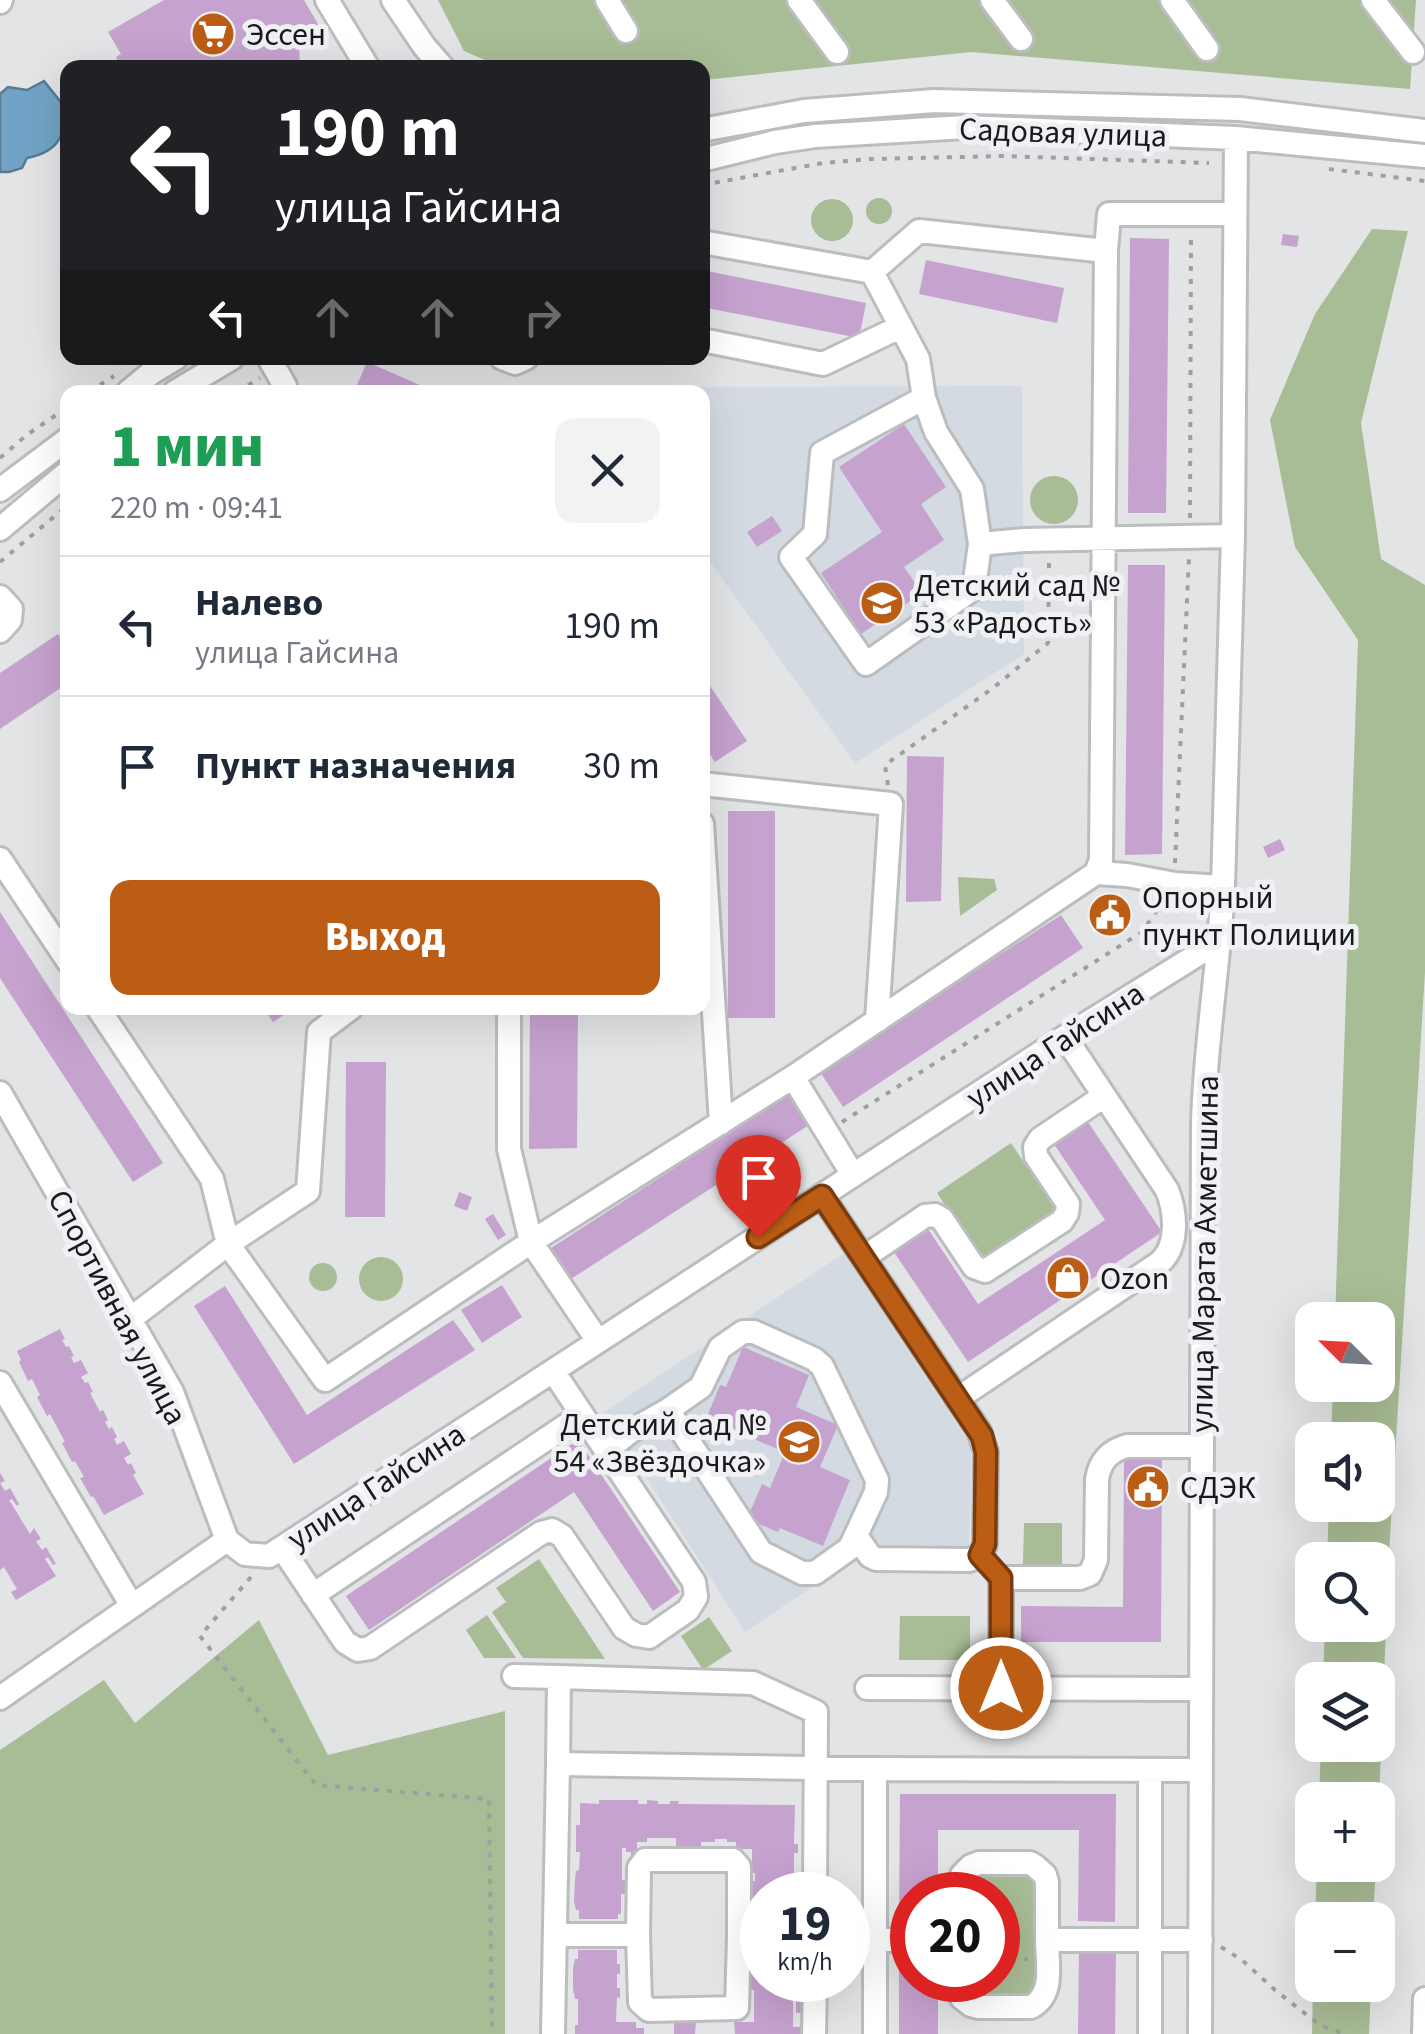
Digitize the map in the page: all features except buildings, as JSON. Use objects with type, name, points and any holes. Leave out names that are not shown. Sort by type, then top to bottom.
[{"type":"street","points":[[327,0],[363,60]]},
{"type":"street","points":[[393,0],[436,60]]},
{"type":"street","points":[[606,0],[626,31]]},
{"type":"street","points":[[800,0],[837,52]]},
{"type":"street","points":[[992,0],[1022,39]]},
{"type":"street","points":[[1172,0],[1207,48]]},
{"type":"street","points":[[1373,0],[1413,52]]},
{"type":"street","name":"Садовая улица","points":[[710,129],[804,111],[934,101],[1240,109],[1425,131]]},
{"type":"street","name":"Садовая улица","points":[[710,158],[815,136],[965,127],[1236,138],[1425,156]]},
{"type":"street","points":[[1220,940],[1233,536],[1236,138]]},
{"type":"street","points":[[103,1015],[212,1179],[228,1244],[325,1380],[531,1242],[793,1077],[1096,873],[1101,860],[1109,214],[1234,214]]},
{"type":"street","points":[[872,272],[920,231],[1106,251]]},
{"type":"street","points":[[710,243],[872,272]]},
{"type":"street","points":[[872,272],[918,358],[924,398],[936,432],[972,489],[980,544],[974,588],[866,664],[791,557],[815,534],[822,453],[924,398]]},
{"type":"street","points":[[710,342],[824,364],[900,328]]},
{"type":"street","points":[[123,383],[146,365]]},
{"type":"street","points":[[187,385],[220,365]]},
{"type":"street","points":[[0,490],[60,445]]},
{"type":"street","points":[[0,529],[60,479]]},
{"type":"street","points":[[980,544],[1233,536]]},
{"type":"street","points":[[0,597],[10,608],[10,620],[0,631]]},
{"type":"street","points":[[710,785],[890,804],[877,1021]]},
{"type":"street","points":[[0,859],[60,949]]},
{"type":"street","points":[[1096,873],[1223,887]]},
{"type":"street","name":"улица Гайсина","points":[[275,1552],[1220,940]]},
{"type":"street","name":"улица Марата Ахметшина","points":[[1200,2034],[1204,1103],[1220,940]]},
{"type":"street","points":[[710,950],[721,1123]]},
{"type":"street","points":[[130,1320],[228,1244],[308,1191],[319,1032],[341,1015]]},
{"type":"street","points":[[509,1015],[509,1149],[531,1242],[598,1341]]},
{"type":"street","points":[[957,1398],[1159,1264],[1170,1252],[1172,1208],[1167,1190],[1065,1037]]},
{"type":"street","points":[[793,1077],[853,1176]]},
{"type":"street","name":"Спортивная улица","points":[[0,1094],[172,1392],[227,1540]]},
{"type":"street","points":[[863,1258],[931,1214],[942,1220],[974,1267],[990,1270],[1066,1217],[1068,1204],[1036,1156],[1036,1143],[1104,1096]]},
{"type":"street","points":[[822,1196],[982,1436],[986,1452],[985,1544],[980,1555],[969,1560],[876,1559],[857,1537]]},
{"type":"street","points":[[606,1451],[701,1388],[722,1346],[743,1332],[754,1332],[814,1358],[822,1366],[877,1480],[876,1492],[847,1552],[815,1573],[802,1573],[766,1556],[668,1410]]},
{"type":"street","points":[[0,1698],[227,1540],[245,1554],[275,1552],[314,1595],[345,1642],[364,1650],[541,1532],[552,1530],[562,1536],[624,1628],[636,1636],[649,1637],[693,1605],[694,1582],[553,1371]]},
{"type":"street","points":[[0,1383],[132,1606]]},
{"type":"street","points":[[314,1595],[582,1415]]},
{"type":"street","points":[[1001,1578],[1080,1578],[1090,1574],[1096,1560],[1096,1479],[1106,1456],[1127,1446],[1202,1446]]},
{"type":"street","points":[[980,1555],[1001,1578],[1001,1688]]},
{"type":"street","points":[[514,1676],[753,1682],[816,1712],[815,1872]]},
{"type":"street","points":[[553,2034],[560,1677]]},
{"type":"street","points":[[867,1688],[1202,1689]]},
{"type":"street","points":[[558,1764],[875,1770],[1201,1770]]},
{"type":"street","points":[[875,1770],[875,2034]]},
{"type":"street","points":[[1150,1770],[1150,2034]]},
{"type":"street","points":[[740,1872],[733,1860],[645,1860],[639,1868],[638,1936],[640,2002],[649,2010],[737,2008],[740,1993]]},
{"type":"street","points":[[965,1872],[979,1864],[1030,1864],[1041,1870],[1048,1882],[1047,1992],[1041,2001],[1030,2007],[967,2002]]},
{"type":"street","points":[[555,1935],[638,1936]]},
{"type":"street","points":[[875,1940],[890,1940]]},
{"type":"street","points":[[1047,1950],[1150,1940],[1200,1940]]},
{"type":"street","points":[[1424,2034],[1425,1998]]},
{"type":"street","points":[[814,2034],[815,2002]]},
{"type":"path","points":[[710,184],[823,163],[871,160],[1004,156],[1209,163]]},
{"type":"path","points":[[1314,168],[1425,180]]},
{"type":"path","points":[[0,458],[60,412]]},
{"type":"path","points":[[0,562],[60,512]]},
{"type":"path","points":[[890,804],[885,764],[993,688],[1048,643],[1049,541]]},
{"type":"path","points":[[275,1552],[200,1636],[316,1785],[489,1799],[492,2034]]},
{"type":"path","points":[[1200,1940],[1216,1944],[1242,1960],[1321,2026],[1347,2034]]},
{"type":"path","points":[[1020,1955],[1047,1950]]},
{"type":"shaded area","name":"Детский сад № 53 «Радость»","points":[[1022,386],[1024,654],[855,763],[710,562],[710,387]]},
{"type":"shaded area","name":"Детский сад № 54 «Звёздочка»","points":[[843,1254],[971,1446],[969,1546],[875,1545],[745,1632],[627,1447],[628,1427],[609,1422],[603,1413]]},
{"type":"green space","points":[[438,0],[1416,0],[1410,89],[971,52],[710,79],[710,60],[485,60],[464,51]]},
{"type":"green space","points":[[879,198],[888,202],[892,211],[888,220],[879,224],[870,220],[866,211],[870,202]]},
{"type":"green space","points":[[832,199],[847,205],[853,220],[847,235],[832,241],[817,235],[811,220],[817,205]]},
{"type":"green space","points":[[1372,229],[1408,231],[1361,423],[1381,559],[1425,585],[1425,972],[1395,1456],[1395,1422],[1332,1422],[1332,1402],[1395,1402],[1395,1302],[1336,1302],[1358,640],[1295,547],[1270,420],[1315,314]]},
{"type":"green space","points":[[1054,476],[1071,483],[1078,500],[1071,517],[1054,524],[1037,517],[1030,500],[1037,483]]},
{"type":"green space","points":[[958,877],[994,879],[997,890],[960,916]]},
{"type":"green space","points":[[1011,1143],[1057,1212],[983,1262],[937,1193]]},
{"type":"green space","points":[[381,1257],[396,1264],[403,1279],[396,1294],[381,1301],[366,1294],[359,1279],[366,1264]]},
{"type":"green space","points":[[323,1263],[333,1267],[337,1277],[333,1287],[323,1291],[313,1287],[309,1277],[313,1267]]},
{"type":"green space","points":[[1328,1522],[1391,1522],[1390,1542],[1328,1542]]},
{"type":"green space","points":[[1024,1523],[1062,1523],[1062,1565],[1023,1565]]},
{"type":"green space","points":[[539,1559],[605,1659],[523,1658],[492,1612],[506,1602],[496,1588]]},
{"type":"green space","points":[[487,1615],[516,1658],[484,1658],[466,1630]]},
{"type":"green space","points":[[900,1616],[970,1616],[970,1660],[899,1660]]},
{"type":"green space","points":[[709,1617],[732,1651],[703,1670],[681,1636]]},
{"type":"green space","points":[[259,1620],[328,1755],[505,1711],[505,2034],[0,2034],[0,1750],[104,1680],[135,1723]]},
{"type":"green space","points":[[1324,1642],[1385,1642],[1385,1662],[1324,1662]]},
{"type":"green space","points":[[1320,1762],[1381,1762],[1380,1782],[1320,1782]]},
{"type":"green space","points":[[1020,1872],[1028,1872],[1037,1882],[1039,1983],[1028,1998],[1020,1999]]},
{"type":"green space","points":[[1316,1882],[1375,1882],[1374,1902],[1316,1902]]},
{"type":"green space","points":[[1313,2002],[1370,2002],[1369,2034],[1312,2034]]},
{"type":"water","points":[[44,81],[60,101],[60,138],[52,148],[27,158],[22,168],[0,172],[0,94],[8,87],[27,90]]},
{"type":"place","name":"Эссен","points":[[213,34]]},
{"type":"place","name":"Детский сад № 53 «Радость»","points":[[882,603]]},
{"type":"place","name":"Опорный пункт Полиции","points":[[1110,915]]},
{"type":"place","name":"Ozon","points":[[1068,1278]]},
{"type":"place","name":"Детский сад № 54 «Звёздочка»","points":[[799,1442]]},
{"type":"place","name":"СДЭК","points":[[1148,1487]]},
{"type":"route","points":[[758,1237],[822,1196],[982,1436],[986,1446],[985,1544],[980,1555],[1001,1578],[1001,1688]]}]
